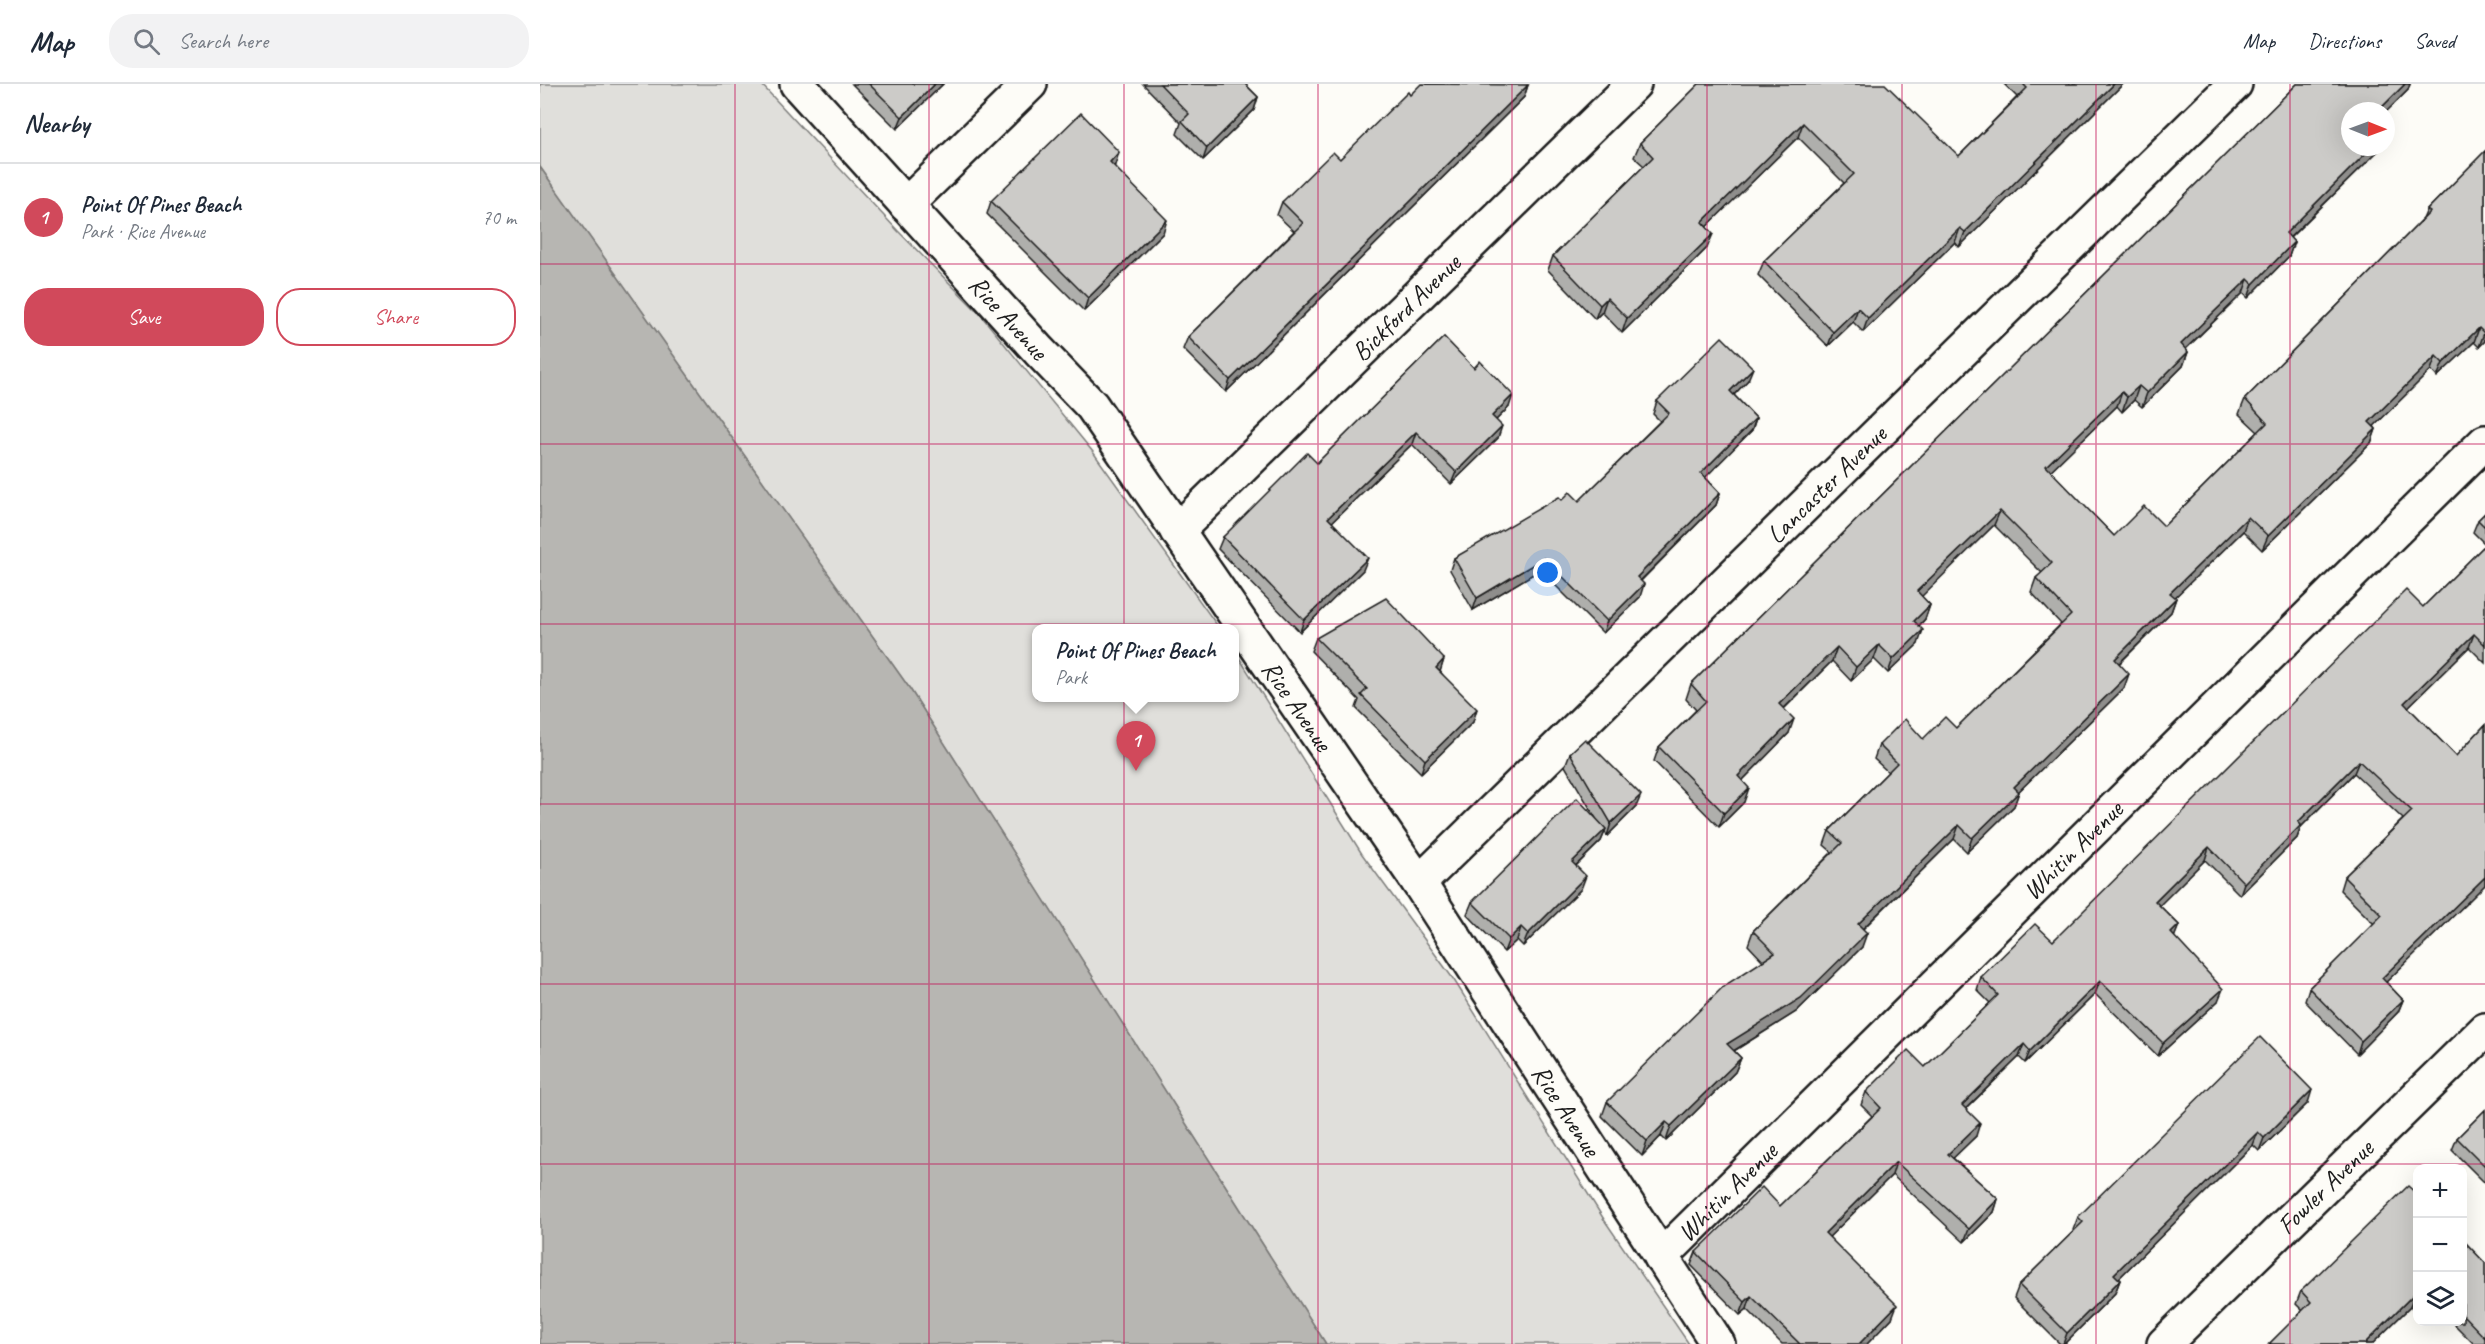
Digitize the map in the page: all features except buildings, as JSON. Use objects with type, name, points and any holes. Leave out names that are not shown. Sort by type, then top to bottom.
[{"type":"street","name":"Rice Avenue","points":[[797,84],[1092,405],[1419,883],[1718,1344]]},
{"type":"street","points":[[906,205],[1030,84]]},
{"type":"street","name":"Bickford Avenue","points":[[1177,531],[1634,84]]},
{"type":"street","name":"Lancaster Avenue","points":[[1419,883],[2235,84]]},
{"type":"street","name":"Whitin Avenue","points":[[1660,1257],[2485,442]]},
{"type":"street","name":"Fowler Avenue","points":[[2164,1344],[2485,1030]]},
{"type":"shaded area","points":[[540,84],[761,84],[898,231],[979,313],[1093,452],[1216,624],[1032,624],[1032,702],[1239,702],[1239,657],[1362,854],[1454,980],[1605,1221],[1689,1344],[1326,1344],[910,689],[540,167]]},
{"type":"shaded area","points":[[540,167],[910,689],[1326,1344],[540,1344]]},
{"type":"place","name":"Point Of Pines Beach","points":[[1136,771]]}]
